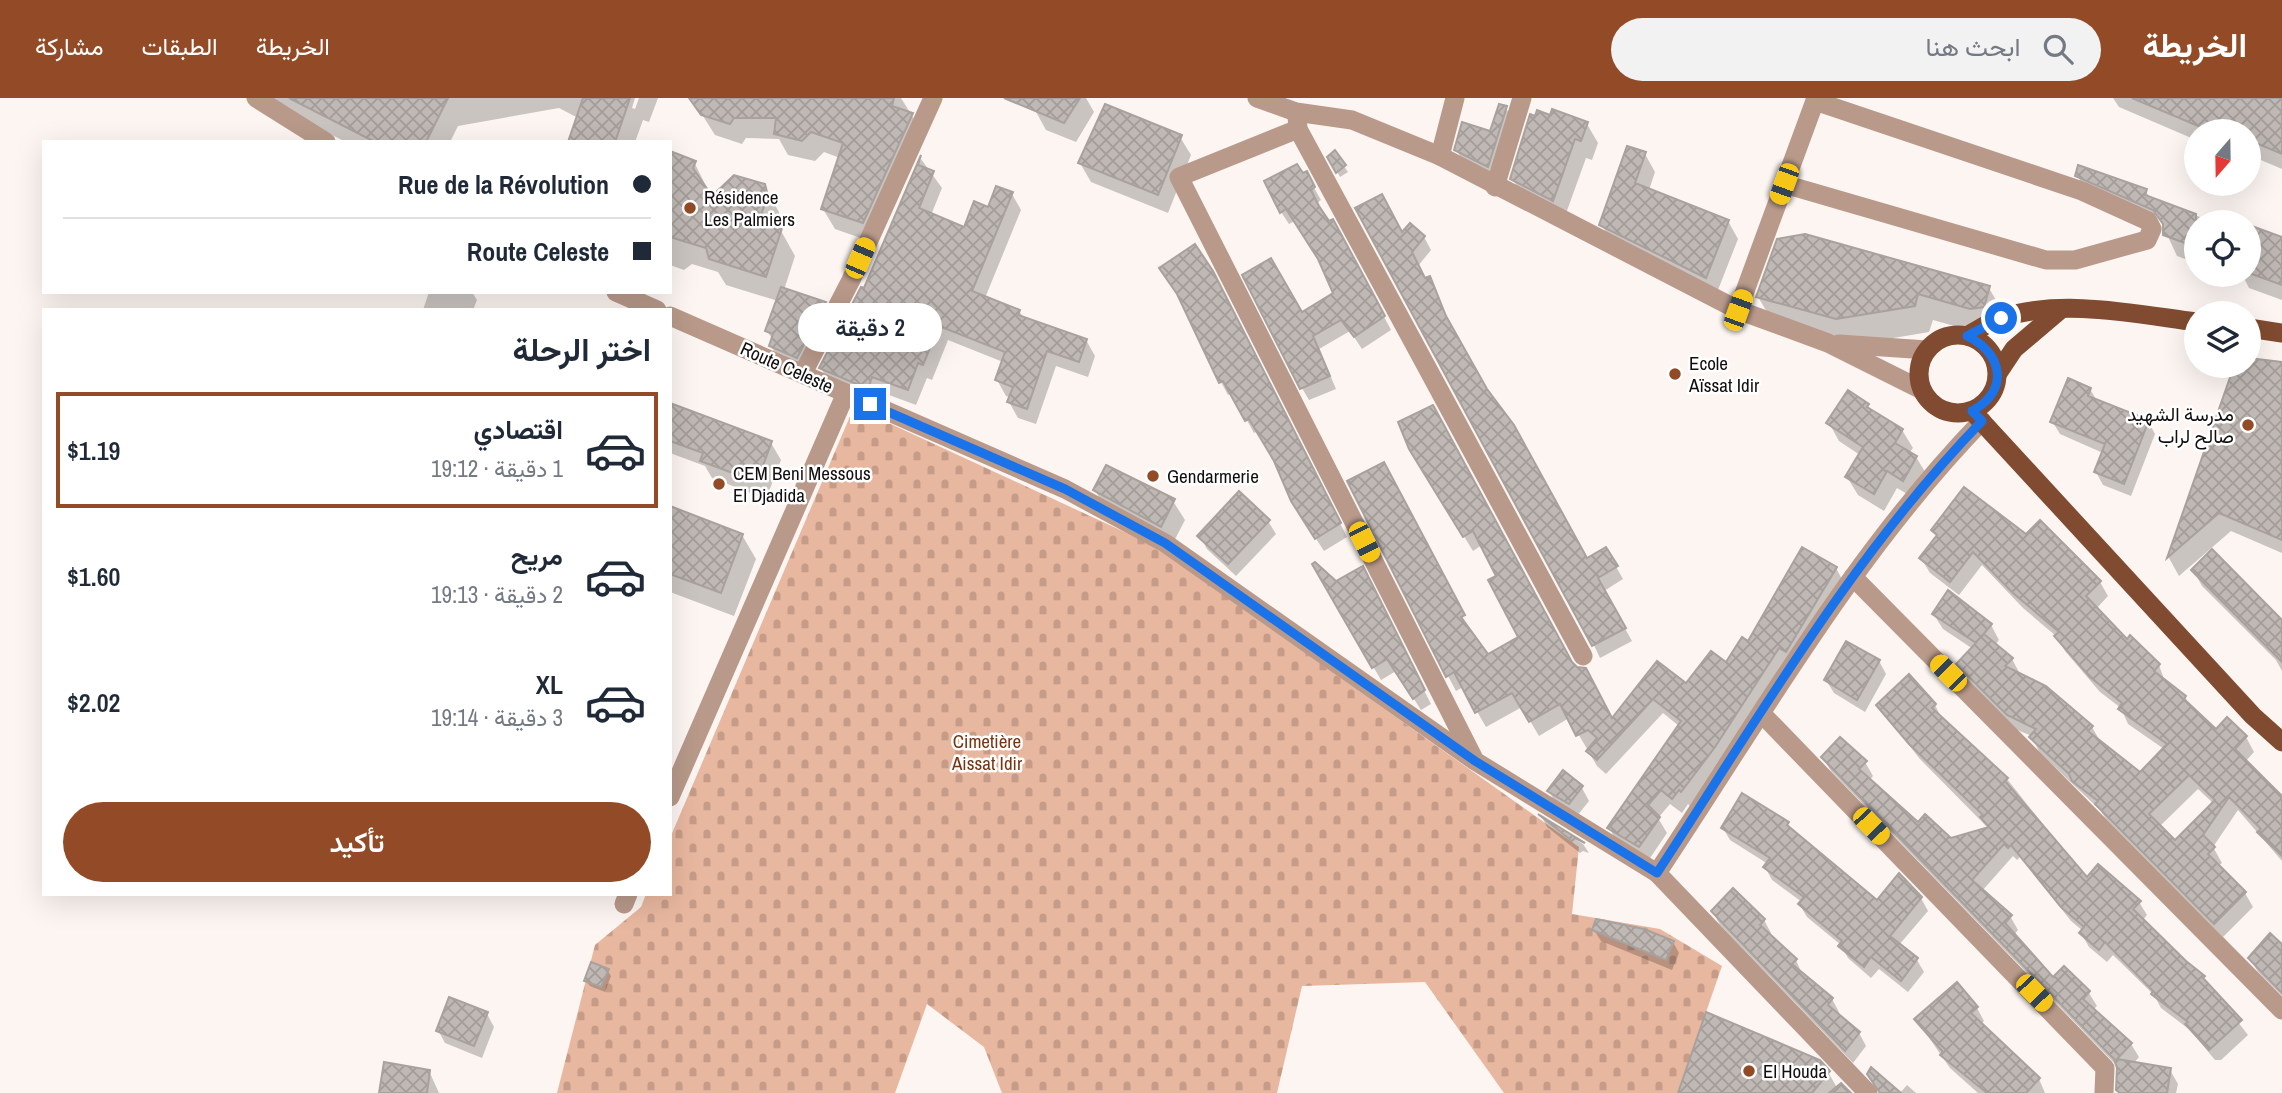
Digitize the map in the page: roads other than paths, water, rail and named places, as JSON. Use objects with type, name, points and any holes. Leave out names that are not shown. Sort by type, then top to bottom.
[{"type":"main road","points":[[1967,336],[2001,318],[2060,310],[2126,313],[2184,320]]},
{"type":"main road","points":[[1977,416],[1990,397],[1997,373],[2014,349],[2060,310]]},
{"type":"main road","points":[[2261,330],[2282,333]]},
{"type":"main road","points":[[1997,373],[1988,350],[1967,336],[1952,335],[1938,340],[1927,350],[1919,369],[1922,390],[1939,408],[1977,416],[2253,716],[2282,742]]},
{"type":"street","points":[[256,98],[323,140]]},
{"type":"street","points":[[803,373],[851,280],[933,98]]},
{"type":"street","points":[[1257,98],[1297,120],[1583,656]]},
{"type":"street","points":[[1440,156],[1455,98]]},
{"type":"street","points":[[1495,187],[1522,98]]},
{"type":"street","points":[[1738,310],[1784,184],[1816,99],[2082,191],[2148,221],[2152,229],[2147,240],[2076,260],[2046,260],[1784,184]]},
{"type":"street","points":[[1475,761],[1179,177],[1297,120],[1352,120],[1440,156],[1495,187],[1598,235],[1738,310],[1828,343],[1922,390]]},
{"type":"street","points":[[621,294],[652,308]]},
{"type":"street","name":"Route Celeste","points":[[672,317],[1065,489],[1165,543],[1475,761],[1657,873],[1868,1093]]},
{"type":"street","points":[[1828,343],[1927,350]]},
{"type":"street","points":[[672,792],[846,393]]},
{"type":"street","points":[[1657,873],[1853,577],[1954,450],[1977,416]]},
{"type":"street","points":[[1853,577],[2282,1010]]},
{"type":"street","points":[[1762,714],[2105,1068],[2104,1093]]},
{"type":"place","name":"Résidence Les Palmiers","points":[[690,208]]},
{"type":"place","name":"Ecole Aïssat Idir","points":[[1675,374]]},
{"type":"place","name":"مدرسة الشهيد صالح لراب","points":[[2248,425]]},
{"type":"place","name":"Gendarmerie","points":[[1153,476]]},
{"type":"place","name":"CEM Beni Messous El Djadida","points":[[719,484]]},
{"type":"place","name":"El Houda","points":[[1749,1071]]},
{"type":"park label","name":"Cimetière Aissat Idir","points":[[987,752]]}]
